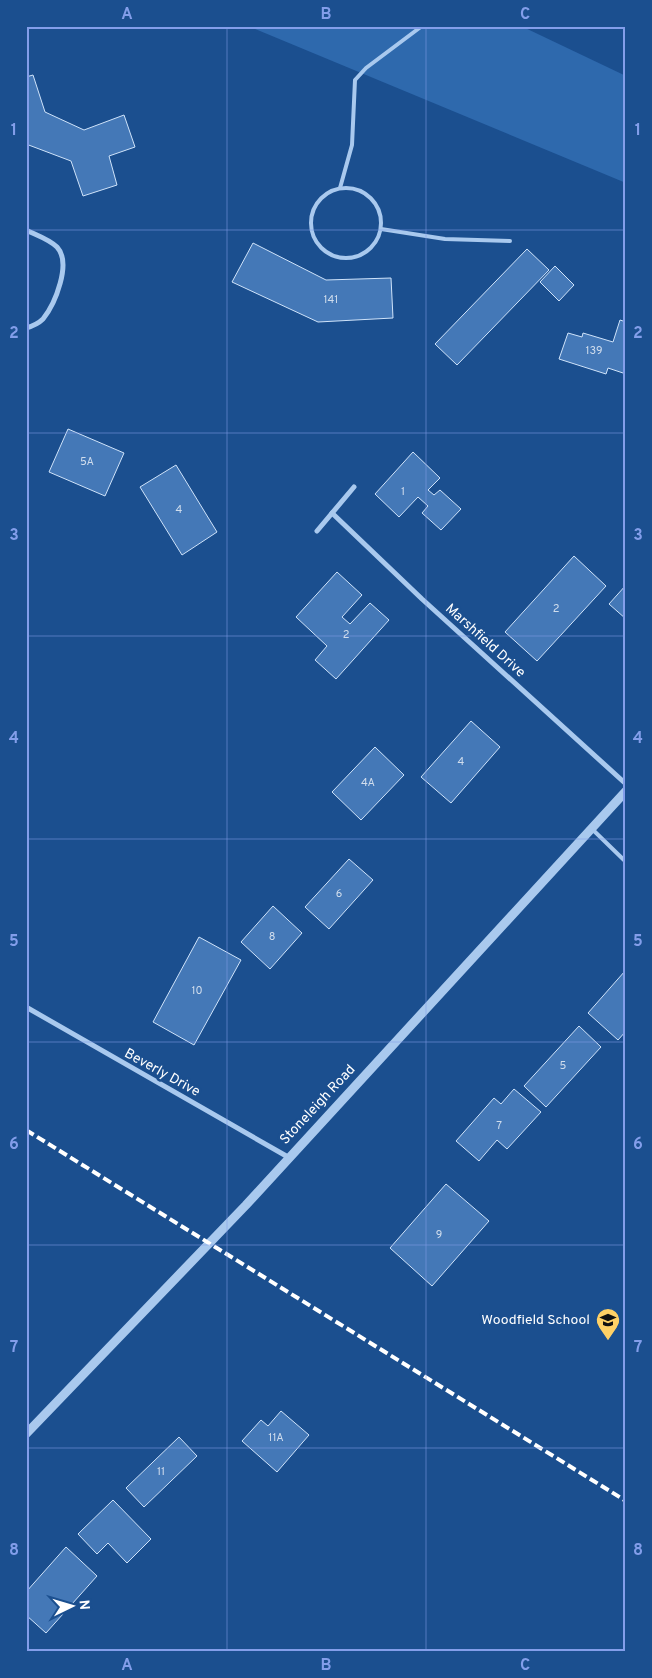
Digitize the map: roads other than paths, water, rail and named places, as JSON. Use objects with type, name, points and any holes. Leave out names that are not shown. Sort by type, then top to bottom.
[{"type":"street","points":[[26,230],[58,247],[63,257],[64,268],[63,279],[44,317],[36,325],[26,328]]},
{"type":"street","points":[[317,531],[354,487]]},
{"type":"street","name":"Marshfield Drive","points":[[332,512],[422,599],[626,784]]},
{"type":"street","name":"Stoneleigh Road","points":[[26,1434],[246,1204],[626,790]]},
{"type":"street","name":"Beverly Drive","points":[[26,1007],[288,1157]]},
{"type":"lane","points":[[340,188],[352,145],[355,80],[366,68],[422,26]]},
{"type":"lane","points":[[340,188],[357,189],[371,198],[378,207],[382,229],[378,240],[361,255],[349,258],[337,257],[326,252],[318,244],[312,233],[310,222],[313,210],[319,199],[329,192],[340,188]]},
{"type":"lane","points":[[382,229],[445,239],[510,241]]},
{"type":"lane","points":[[591,828],[626,862]]},
{"type":"railway","points":[[26,1130],[626,1501]]},
{"type":"place","name":"Woodfield School","points":[[608,1341]]}]
